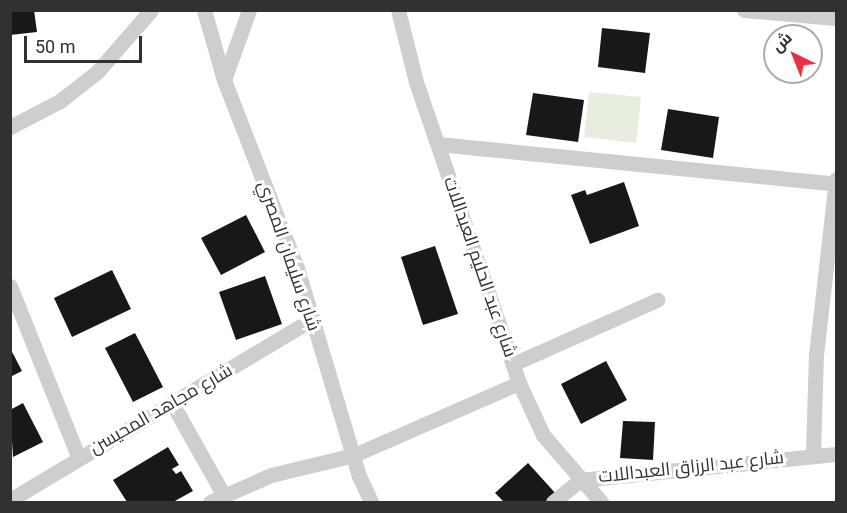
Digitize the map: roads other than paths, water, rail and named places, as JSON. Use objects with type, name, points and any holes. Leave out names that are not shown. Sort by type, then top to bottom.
[{"type":"street","points":[[10,127],[60,101],[97,72],[151,10]]},
{"type":"street","name":"شارع سليمان المصري","points":[[204,10],[224,80],[313,319],[354,455],[371,502]]},
{"type":"street","points":[[224,80],[249,10]]},
{"type":"street","name":"شارع عبد الحليم العبداللات","points":[[399,10],[416,82],[519,383],[543,435],[601,502]]},
{"type":"street","points":[[744,10],[837,18]]},
{"type":"street","points":[[438,144],[836,182],[830,295],[816,355],[813,454]]},
{"type":"street","points":[[10,286],[78,456]]},
{"type":"street","points":[[513,364],[657,300]]},
{"type":"street","name":"شارع مجاهد المحيسن","points":[[10,500],[78,456],[173,405],[313,319]]},
{"type":"street","points":[[210,502],[223,494],[271,476],[354,455],[519,383]]},
{"type":"street","points":[[173,405],[223,494]]},
{"type":"street","name":"شارع عبد الرزاق العبداللات","points":[[553,502],[580,480],[813,454],[837,454]]}]
